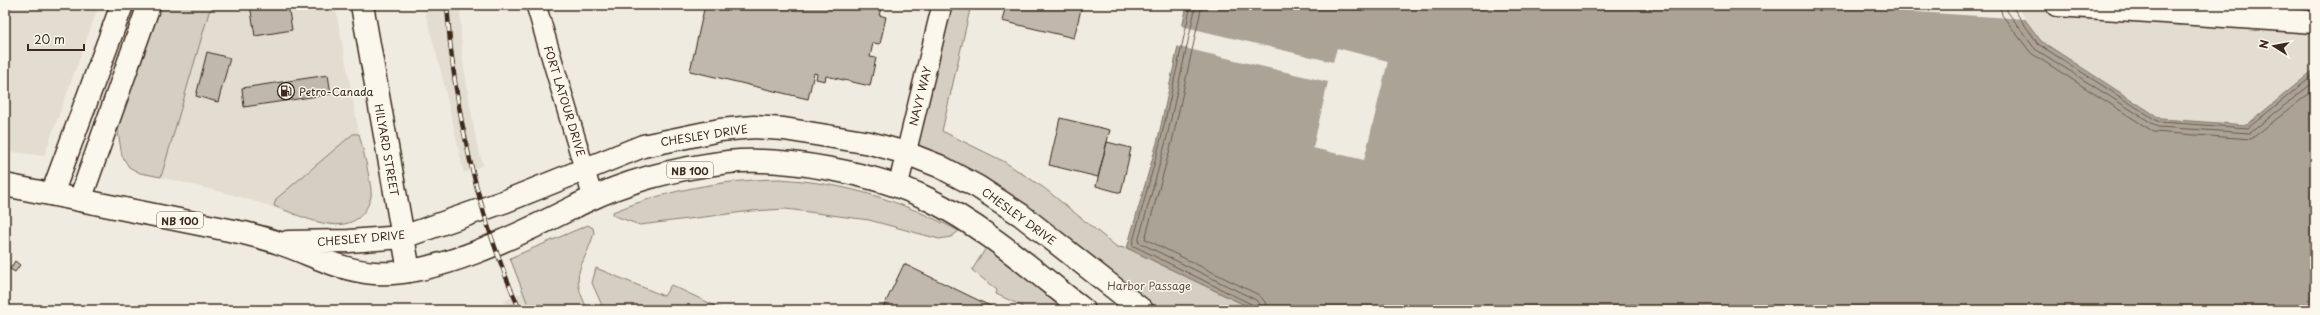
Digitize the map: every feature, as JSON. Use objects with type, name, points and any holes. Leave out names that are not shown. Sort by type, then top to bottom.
[{"type":"main road","points":[[52,194],[122,5]]},
{"type":"main road","points":[[80,200],[149,5]]},
{"type":"main road","name":"HILYARD STREET","points":[[362,5],[409,271]]},
{"type":"main road","points":[[2057,5],[2315,22]]},
{"type":"main road","name":"CHESLEY DRIVE","points":[[279,243],[349,241],[403,237],[506,201],[650,144],[720,130],[754,127],[834,136],[906,153],[939,166],[978,187],[1021,215],[1142,310]]},
{"type":"main road","name":"CHESLEY DRIVE","points":[[5,186],[244,232],[279,243],[337,267],[375,273],[409,271],[438,264],[515,236],[593,198],[626,184],[728,162],[762,162],[808,167],[838,171],[898,186],[929,199],[1002,245],[1084,310]]},
{"type":"street","name":"FORT LATOUR DRIVE","points":[[536,5],[593,198]]},
{"type":"street","name":"NAVY WAY","points":[[898,186],[942,5]]},
{"type":"shaded area","points":[[5,5],[99,5],[44,156],[5,151]]},
{"type":"shaded area","points":[[214,5],[335,5],[371,196],[364,210],[356,218],[338,226],[328,225],[241,197],[161,177],[209,12]]},
{"type":"shaded area","points":[[423,5],[460,5],[462,55],[476,141],[483,165],[464,173],[440,67]]},
{"type":"shaded area","points":[[2014,5],[2315,5],[2315,69],[2247,125],[2161,119],[2041,41]]},
{"type":"shaded area","points":[[523,292],[530,310],[508,310],[504,301]]},
{"type":"green space","points":[[161,5],[214,5],[209,12],[161,177],[140,173],[129,167],[122,156],[118,132],[122,112]]},
{"type":"green space","name":"Harbor Passage","points":[[942,5],[971,5],[942,131],[1003,161],[1044,188],[1117,247],[1127,248],[1255,310],[1142,310],[1123,294],[906,153]]},
{"type":"green space","points":[[353,134],[359,134],[371,192],[371,197],[364,212],[354,221],[342,224],[328,224],[314,221],[274,206],[276,199]]},
{"type":"green space","points":[[779,179],[827,184],[872,195],[915,210],[959,231],[951,237],[939,239],[869,220],[786,209],[752,211],[640,225],[612,215],[613,212],[633,204],[674,192],[736,181]]},
{"type":"green space","points":[[588,225],[593,228],[594,233],[579,271],[578,278],[582,297],[588,310],[530,310],[510,258]]},
{"type":"green space","points":[[986,248],[1065,310],[1021,310],[1022,306],[996,294],[997,290],[972,270]]},
{"type":"green space","points":[[596,268],[664,296],[671,285],[724,310],[604,310],[592,283]]},
{"type":"water","points":[[1187,5],[2014,5],[2041,41],[2161,119],[2247,125],[2315,69],[2315,310],[1255,310],[1127,248],[1158,139]]},
{"type":"pier","points":[[1817,5],[2016,5],[2026,19],[1901,11]]},
{"type":"pier","points":[[1181,26],[1333,62],[1337,48],[1388,61],[1364,160],[1313,148],[1328,82],[1176,46]]},
{"type":"building","points":[[250,5],[288,5],[292,30],[255,36]]},
{"type":"building","points":[[705,5],[882,5],[879,15],[886,17],[880,44],[873,43],[870,57],[876,58],[870,86],[826,76],[825,81],[816,79],[817,74],[814,73],[808,99],[690,71]]},
{"type":"building","points":[[1006,5],[1082,5],[1074,38],[1002,21]]},
{"type":"building","points":[[207,52],[230,58],[218,102],[196,96]]},
{"type":"building","name":"Petro-Canada","points":[[328,75],[331,94],[244,107],[242,88]]},
{"type":"building","points":[[1060,118],[1110,130],[1098,177],[1049,165]]},
{"type":"building","points":[[1107,142],[1131,148],[1121,193],[1096,186]]},
{"type":"building","points":[[15,261],[20,265],[15,272],[10,269]]},
{"type":"building","points":[[904,264],[984,303],[999,310],[882,310]]},
{"type":"railway","points":[[447,5],[455,82],[470,160],[492,238],[505,275],[520,310]]},
{"type":"place","name":"Petro-Canada","points":[[286,91]]}]
